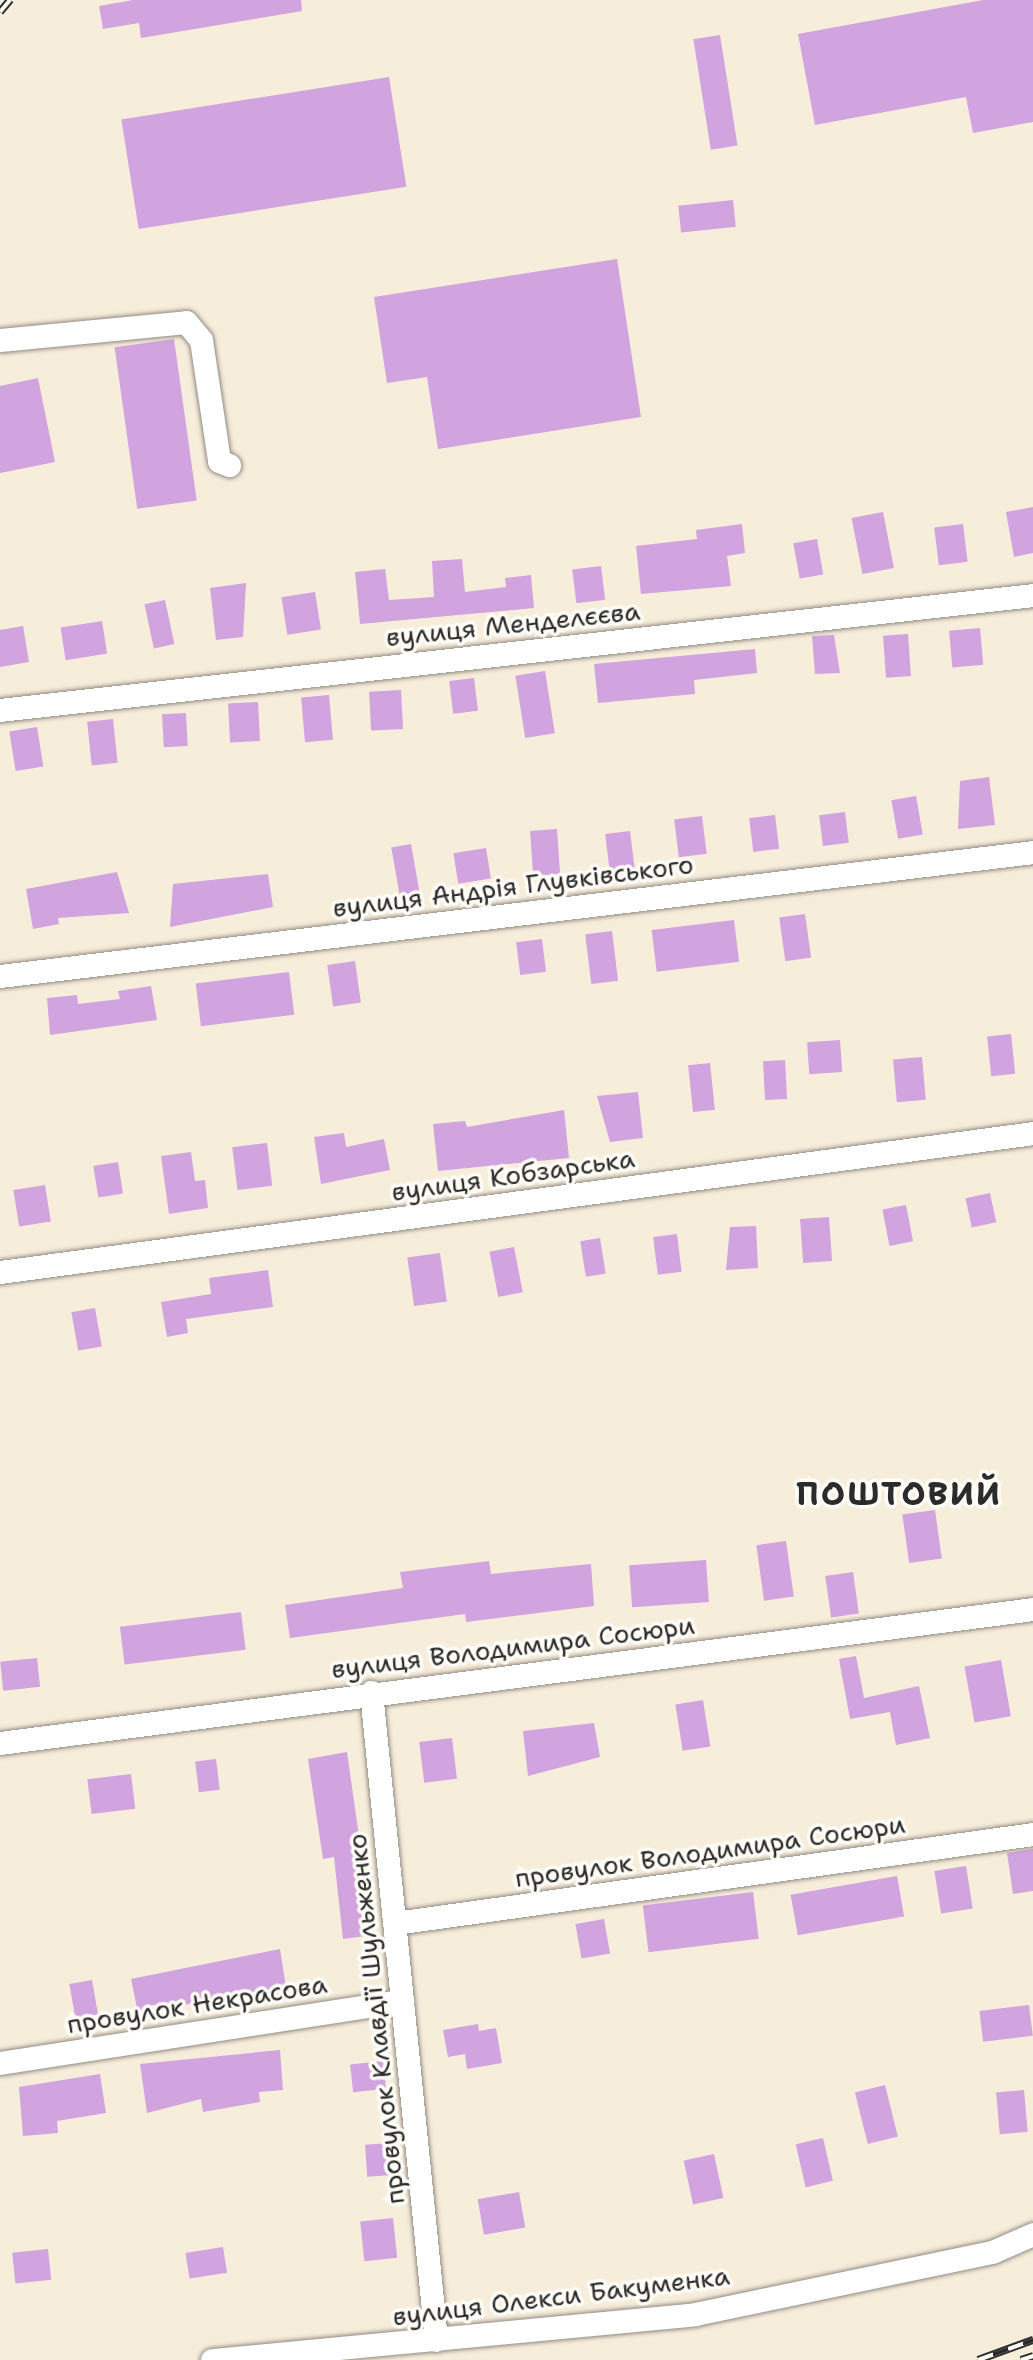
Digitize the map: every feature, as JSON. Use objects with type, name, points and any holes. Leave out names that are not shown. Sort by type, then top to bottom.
[{"type":"street","points":[[0,340],[186,322],[201,340],[219,461],[229,465]]},
{"type":"street","name":"вулиця Менделєєва","points":[[0,710],[1033,595]]},
{"type":"street","name":"вулиця Андрія Глувківського","points":[[0,976],[1033,852]]},
{"type":"street","name":"вулиця Кобзарська","points":[[0,1272],[1033,1133]]},
{"type":"street","name":"вулиця Володимира Сосюри","points":[[0,1743],[371,1692],[1033,1609]]},
{"type":"street","name":"провулок Клавдії Шульженко","points":[[371,1692],[436,2340]]},
{"type":"street","name":"провулок Володимира Сосюри","points":[[395,1923],[1033,1834]]},
{"type":"street","name":"провулок Некрасова","points":[[0,2063],[402,2001]]},
{"type":"street","name":"вулиця Олекси Бакуменка","points":[[212,2360],[695,2314],[992,2252],[1033,2234]]},
{"type":"building","points":[[133,0],[301,0],[302,11],[141,38],[139,23],[103,29],[99,6]]},
{"type":"building","points":[[983,0],[1033,0],[1033,122],[973,133],[966,97],[815,125],[798,34]]},
{"type":"building","points":[[720,35],[738,146],[711,150],[693,39]]},
{"type":"building","points":[[389,77],[406,187],[139,229],[121,119]]},
{"type":"building","points":[[733,200],[736,227],[681,233],[678,206]]},
{"type":"building","points":[[617,259],[641,417],[438,449],[427,377],[387,383],[374,297]]},
{"type":"building","points":[[174,339],[197,500],[137,509],[115,347]]},
{"type":"building","points":[[38,378],[55,462],[0,473],[0,386]]},
{"type":"building","points":[[1033,507],[1033,553],[1014,557],[1006,512]]},
{"type":"building","points":[[883,512],[894,568],[862,574],[852,518]]},
{"type":"building","points":[[742,524],[745,553],[727,556],[731,586],[641,594],[636,546],[697,539],[696,530]]},
{"type":"building","points":[[963,524],[968,562],[939,565],[934,528]]},
{"type":"building","points":[[817,539],[823,574],[800,579],[793,543]]},
{"type":"building","points":[[462,559],[465,592],[506,587],[505,578],[531,575],[534,608],[360,624],[355,572],[385,569],[389,600],[434,597],[432,561]]},
{"type":"building","points":[[601,566],[605,600],[576,603],[572,570]]},
{"type":"building","points":[[246,583],[243,637],[216,640],[210,588]]},
{"type":"building","points":[[315,592],[321,630],[287,635],[281,597]]},
{"type":"building","points":[[165,600],[174,644],[154,648],[144,604]]},
{"type":"building","points":[[102,621],[107,654],[66,660],[61,628]]},
{"type":"building","points":[[23,626],[29,662],[0,667],[0,630]]},
{"type":"building","points":[[980,628],[983,665],[952,668],[949,631]]},
{"type":"building","points":[[908,634],[911,676],[886,678],[883,636]]},
{"type":"building","points":[[834,635],[840,673],[815,674],[812,636]]},
{"type":"building","points":[[755,649],[757,673],[694,680],[695,694],[598,703],[594,664]]},
{"type":"building","points":[[545,671],[555,733],[525,738],[515,676]]},
{"type":"building","points":[[474,678],[478,711],[453,714],[449,681]]},
{"type":"building","points":[[401,690],[403,729],[371,731],[369,692]]},
{"type":"building","points":[[329,695],[333,740],[305,742],[301,697]]},
{"type":"building","points":[[258,702],[260,741],[230,743],[228,704]]},
{"type":"building","points":[[186,713],[188,746],[164,747],[162,714]]},
{"type":"building","points":[[113,719],[118,763],[92,765],[87,722]]},
{"type":"building","points":[[37,727],[43,767],[16,771],[9,731]]},
{"type":"building","points":[[989,777],[995,825],[958,829],[960,781]]},
{"type":"building","points":[[916,796],[923,834],[898,839],[891,800]]},
{"type":"building","points":[[845,812],[849,843],[823,846],[819,815]]},
{"type":"building","points":[[775,815],[779,849],[753,852],[749,818]]},
{"type":"building","points":[[702,816],[707,854],[679,857],[674,819]]},
{"type":"building","points":[[557,829],[560,874],[533,876],[530,831]]},
{"type":"building","points":[[630,831],[635,869],[610,872],[605,834]]},
{"type":"building","points":[[411,844],[420,897],[401,901],[391,847]]},
{"type":"building","points":[[486,848],[491,879],[458,884],[453,853]]},
{"type":"building","points":[[117,872],[129,913],[58,918],[59,924],[33,929],[26,889]]},
{"type":"building","points":[[268,874],[273,907],[170,927],[173,884]]},
{"type":"building","points":[[805,914],[811,958],[785,961],[779,918]]},
{"type":"building","points":[[734,920],[739,962],[657,972],[652,930]]},
{"type":"building","points":[[612,931],[618,981],[591,984],[585,934]]},
{"type":"building","points":[[542,939],[546,972],[520,975],[516,942]]},
{"type":"building","points":[[355,961],[361,1003],[333,1006],[327,965]]},
{"type":"building","points":[[289,972],[294,1015],[201,1026],[196,983]]},
{"type":"building","points":[[151,986],[157,1020],[50,1035],[47,998],[77,995],[78,1004],[120,999],[118,991]]},
{"type":"building","points":[[1011,1034],[1015,1074],[991,1076],[987,1037]]},
{"type":"building","points":[[840,1040],[842,1072],[809,1074],[807,1042]]},
{"type":"building","points":[[922,1057],[926,1100],[897,1102],[893,1060]]},
{"type":"building","points":[[785,1060],[787,1099],[765,1100],[763,1061]]},
{"type":"building","points":[[710,1063],[715,1110],[693,1112],[688,1065]]},
{"type":"building","points":[[638,1092],[643,1138],[610,1142],[597,1096]]},
{"type":"building","points":[[564,1110],[569,1158],[438,1171],[433,1124],[465,1121],[467,1127]]},
{"type":"building","points":[[344,1133],[346,1147],[384,1139],[390,1170],[321,1184],[314,1137]]},
{"type":"building","points":[[267,1143],[272,1186],[238,1190],[232,1147]]},
{"type":"building","points":[[191,1152],[195,1181],[205,1180],[208,1208],[169,1214],[161,1156]]},
{"type":"building","points":[[118,1162],[123,1194],[98,1198],[93,1166]]},
{"type":"building","points":[[45,1185],[51,1222],[19,1227],[13,1190]]},
{"type":"building","points":[[990,1193],[996,1222],[972,1228],[966,1198]]},
{"type":"building","points":[[906,1205],[913,1241],[890,1246],[882,1210]]},
{"type":"building","points":[[829,1217],[832,1261],[803,1263],[800,1219]]},
{"type":"building","points":[[756,1226],[758,1268],[726,1270],[730,1227]]},
{"type":"building","points":[[677,1234],[682,1272],[658,1275],[653,1237]]},
{"type":"building","points":[[600,1238],[606,1274],[586,1277],[580,1241]]},
{"type":"building","points":[[514,1247],[523,1292],[498,1297],[489,1252]]},
{"type":"building","points":[[440,1253],[447,1302],[414,1306],[407,1258]]},
{"type":"building","points":[[268,1270],[273,1307],[186,1319],[188,1333],[167,1337],[161,1302],[211,1294],[209,1278]]},
{"type":"building","points":[[95,1308],[102,1346],[78,1351],[71,1312]]},
{"type":"building","points":[[935,1510],[942,1559],[909,1563],[902,1515]]},
{"type":"building","points":[[786,1541],[794,1596],[764,1601],[756,1545]]},
{"type":"building","points":[[706,1560],[709,1602],[632,1607],[629,1565]]},
{"type":"building","points":[[489,1561],[491,1574],[591,1564],[594,1606],[466,1622],[465,1614],[290,1638],[285,1605],[403,1588],[400,1572]]},
{"type":"building","points":[[853,1572],[859,1614],[831,1617],[825,1576]]},
{"type":"building","points":[[241,1612],[246,1650],[125,1665],[120,1627]]},
{"type":"building","points":[[856,1656],[864,1698],[919,1686],[930,1738],[896,1745],[890,1712],[850,1719],[839,1659]]},
{"type":"building","points":[[37,1658],[40,1687],[3,1691],[0,1662]]},
{"type":"building","points":[[1001,1660],[1011,1716],[974,1723],[965,1666]]},
{"type":"building","points":[[703,1700],[710,1746],[683,1751],[675,1704]]},
{"type":"building","points":[[594,1723],[600,1757],[528,1776],[523,1731]]},
{"type":"building","points":[[452,1738],[457,1779],[424,1783],[419,1742]]},
{"type":"building","points":[[347,1752],[373,1935],[343,1939],[334,1857],[323,1859],[308,1759]]},
{"type":"building","points":[[216,1759],[220,1790],[199,1792],[195,1762]]},
{"type":"building","points":[[131,1774],[135,1809],[92,1814],[87,1779]]},
{"type":"building","points":[[1033,1849],[1033,1891],[1013,1894],[1007,1853]]},
{"type":"building","points":[[966,1866],[973,1908],[941,1913],[934,1871]]},
{"type":"building","points":[[897,1876],[904,1916],[798,1935],[791,1895]]},
{"type":"building","points":[[753,1892],[759,1939],[649,1952],[643,1906]]},
{"type":"building","points":[[604,1919],[610,1953],[582,1959],[575,1924]]},
{"type":"building","points":[[280,1949],[287,1994],[254,1999],[253,1993],[138,2013],[131,1979]]},
{"type":"building","points":[[92,1980],[98,2014],[75,2018],[69,1984]]},
{"type":"building","points":[[1029,2005],[1033,2036],[983,2042],[979,2011]]},
{"type":"building","points":[[478,2024],[479,2031],[496,2028],[502,2063],[467,2069],[465,2054],[448,2057],[443,2030]]},
{"type":"building","points":[[280,2050],[283,2090],[259,2092],[260,2102],[203,2112],[201,2099],[147,2113],[140,2064]]},
{"type":"building","points":[[383,2061],[386,2089],[353,2092],[350,2064]]},
{"type":"building","points":[[100,2074],[106,2113],[57,2121],[58,2133],[23,2136],[19,2087]]},
{"type":"building","points":[[885,2085],[898,2136],[868,2144],[855,2092]]},
{"type":"building","points":[[1024,2090],[1028,2132],[1000,2134],[996,2092]]},
{"type":"building","points":[[823,2138],[833,2181],[806,2187],[796,2144]]},
{"type":"building","points":[[391,2143],[393,2175],[367,2177],[365,2145]]},
{"type":"building","points":[[714,2154],[723,2198],[693,2204],[684,2160]]},
{"type":"building","points":[[519,2192],[525,2227],[484,2235],[478,2199]]},
{"type":"building","points":[[393,2218],[397,2258],[364,2261],[360,2221]]},
{"type":"building","points":[[223,2247],[227,2273],[190,2279],[185,2253]]},
{"type":"building","points":[[48,2249],[51,2280],[15,2284],[12,2253]]},
{"type":"railway","points":[[0,12],[10,0]]},
{"type":"railway","points":[[978,2360],[1033,2340]]},
{"type":"railway","points":[[1021,2360],[1033,2356]]},
{"type":"district","name":"ПОШТОВИЙ","points":[[899,1494]]}]
